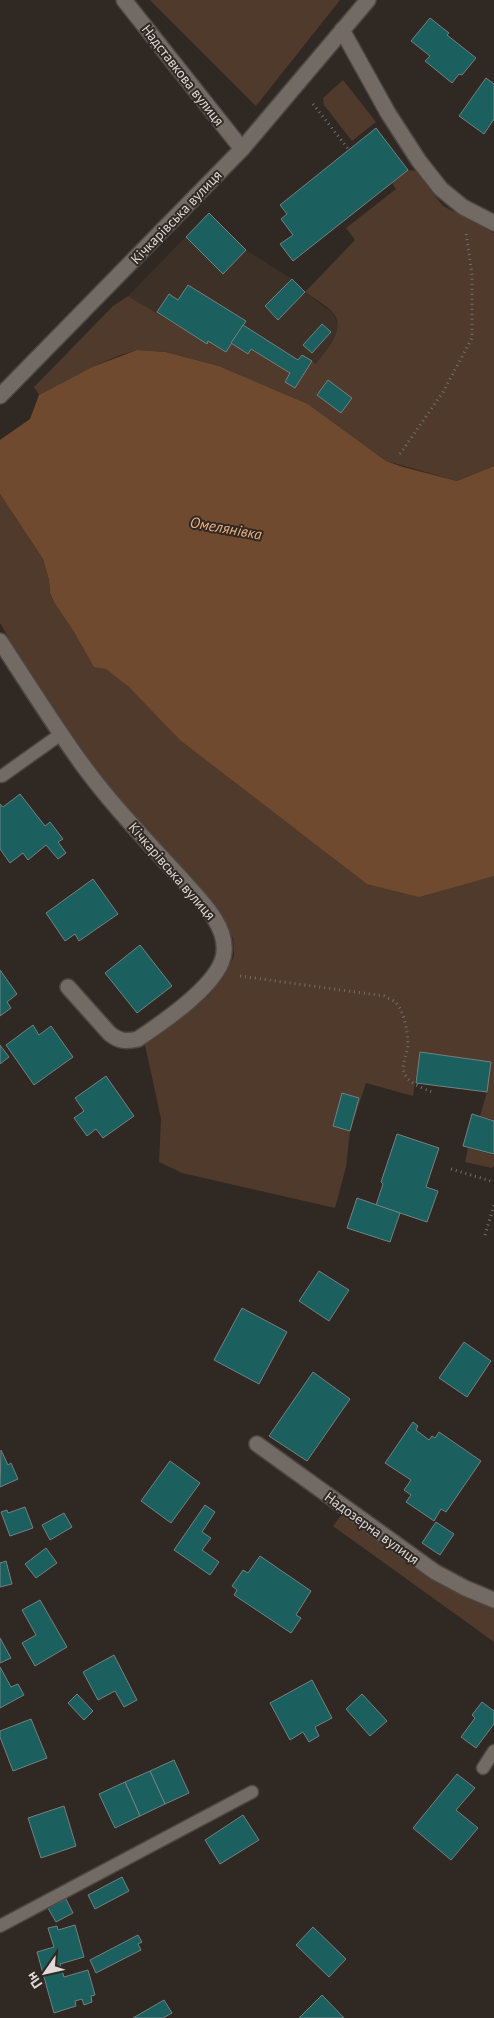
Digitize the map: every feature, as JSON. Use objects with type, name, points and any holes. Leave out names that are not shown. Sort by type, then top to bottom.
[{"type":"street","name":"Надставкова вулиця","points":[[124,0],[242,149]]},
{"type":"street","name":"Кічкарівська вулиця","points":[[0,396],[242,149],[368,0]]},
{"type":"street","points":[[342,30],[388,113],[419,161],[441,189],[462,207],[494,222]]},
{"type":"street","name":"Кічкарівська вулиця","points":[[0,640],[83,765],[129,822],[211,914],[224,940],[224,954],[216,972],[196,995],[142,1036],[127,1042],[118,1040],[110,1034],[68,987]]},
{"type":"street","name":"Надозерна вулиця","points":[[257,1444],[434,1572],[494,1600]]},
{"type":"lane","points":[[2,776],[61,734]]},
{"type":"lane","points":[[483,1768],[494,1751]]},
{"type":"lane","points":[[0,1926],[252,1792]]},
{"type":"path","points":[[312,104],[349,150]]},
{"type":"path","points":[[400,454],[443,392],[472,338],[472,276],[462,207]]},
{"type":"path","points":[[216,972],[384,996],[394,1001],[400,1008],[407,1035],[408,1047],[402,1065],[403,1071],[408,1079],[432,1092]]},
{"type":"path","points":[[450,1169],[494,1182]]},
{"type":"path","points":[[485,1235],[494,1204]]},
{"type":"shaded area","points":[[150,0],[340,0],[256,106]]},
{"type":"shaded area","points":[[343,80],[376,122],[352,141],[324,105],[323,98]]},
{"type":"shaded area","points":[[408,170],[416,171],[443,206],[494,233],[494,466],[457,481],[386,461],[308,404],[219,366],[167,352],[137,350],[92,367],[39,395],[34,387],[113,306],[128,296],[207,343],[208,341],[226,352],[231,343],[248,354],[251,349],[290,373],[285,382],[295,388],[312,361],[316,364],[329,346],[338,326],[337,319],[333,313],[305,292],[355,240],[346,228],[396,189],[392,183]]},
{"type":"shaded area","points":[[209,213],[246,250],[292,279],[305,292],[334,314],[338,326],[336,335],[316,365],[312,362],[295,388],[285,382],[290,374],[251,349],[248,354],[226,352],[209,341],[207,344],[128,296]]},
{"type":"shaded area","points":[[0,494],[43,559],[49,580],[50,594],[54,602],[494,815],[494,1120],[480,1116],[487,1092],[491,1062],[420,1052],[413,1096],[366,1083],[350,1131],[346,1167],[335,1208],[182,1173],[159,1162],[161,1119],[145,1045],[208,996],[223,978],[234,956],[233,938],[78,747],[38,688],[0,623]]},
{"type":"shaded area","points":[[468,1148],[494,1155],[494,1166],[492,1168],[465,1162]]},
{"type":"shaded area","points":[[342,1514],[438,1584],[494,1607],[494,1642],[333,1526]]},
{"type":"water","name":"Омелянівка","points":[[137,350],[166,352],[219,366],[308,404],[386,461],[403,467],[457,481],[494,466],[494,876],[419,897],[367,884],[180,740],[128,686],[106,669],[94,667],[73,630],[54,602],[50,593],[49,580],[43,559],[0,494],[0,440],[30,419],[39,395],[92,367]]},
{"type":"building","points":[[430,18],[449,33],[447,35],[476,58],[462,75],[459,74],[452,83],[425,61],[430,56],[411,41]]},
{"type":"building","points":[[486,78],[494,84],[494,119],[484,134],[459,116]]},
{"type":"building","points":[[376,128],[408,170],[293,261],[280,244],[293,235],[281,219],[287,214],[280,205]]},
{"type":"building","points":[[209,213],[246,250],[223,274],[186,237]]},
{"type":"building","points":[[292,279],[305,292],[278,320],[265,306]]},
{"type":"building","points":[[188,285],[246,321],[226,352],[208,341],[207,344],[157,312],[169,294],[178,300]]},
{"type":"building","points":[[322,324],[331,332],[312,353],[303,345]]},
{"type":"building","points":[[243,325],[298,360],[302,355],[312,361],[295,388],[285,382],[290,373],[251,349],[248,354],[231,343]]},
{"type":"building","points":[[328,380],[352,398],[341,413],[317,395]]},
{"type":"building","points":[[20,794],[45,826],[50,822],[63,839],[58,842],[66,853],[58,859],[46,845],[28,860],[23,853],[10,863],[0,849],[0,804],[3,807]]},
{"type":"building","points":[[93,879],[118,914],[79,941],[75,934],[65,941],[46,913]]},
{"type":"building","points":[[140,945],[172,986],[137,1013],[105,973]]},
{"type":"building","points":[[0,970],[17,994],[7,1002],[11,1008],[0,1016]]},
{"type":"building","points":[[33,1025],[39,1035],[51,1026],[73,1057],[34,1085],[6,1045]]},
{"type":"building","points":[[0,1045],[9,1057],[0,1064]]},
{"type":"building","points":[[420,1052],[491,1062],[487,1092],[416,1083]]},
{"type":"building","points":[[106,1076],[134,1116],[103,1138],[96,1129],[87,1136],[74,1118],[84,1111],[75,1098]]},
{"type":"building","points":[[342,1093],[359,1098],[350,1131],[333,1126]]},
{"type":"building","points":[[472,1114],[494,1121],[494,1154],[463,1146]]},
{"type":"building","points":[[397,1134],[439,1148],[426,1187],[438,1191],[427,1222],[376,1205],[383,1184],[381,1182]]},
{"type":"building","points":[[357,1198],[400,1213],[390,1242],[347,1228]]},
{"type":"building","points":[[319,1271],[349,1290],[329,1321],[299,1301]]},
{"type":"building","points":[[242,1308],[287,1332],[259,1384],[214,1360]]},
{"type":"building","points":[[464,1342],[491,1361],[467,1397],[439,1378]]},
{"type":"building","points":[[313,1372],[350,1399],[307,1461],[269,1436]]},
{"type":"building","points":[[413,1422],[418,1426],[416,1430],[429,1440],[432,1436],[435,1438],[439,1432],[481,1461],[446,1512],[441,1509],[434,1521],[406,1502],[411,1495],[404,1490],[411,1480],[385,1463]]},
{"type":"building","points":[[1,1450],[8,1465],[11,1463],[18,1479],[0,1487]]},
{"type":"building","points":[[170,1461],[200,1483],[171,1523],[141,1501]]},
{"type":"building","points":[[205,1505],[215,1512],[202,1532],[211,1538],[202,1550],[219,1562],[210,1575],[174,1550]]},
{"type":"building","points":[[25,1507],[33,1528],[10,1536],[1,1512],[7,1510],[8,1513]]},
{"type":"building","points":[[64,1513],[72,1527],[50,1540],[42,1525]]},
{"type":"building","points":[[436,1522],[454,1534],[440,1555],[422,1543]]},
{"type":"building","points":[[46,1548],[57,1563],[36,1578],[25,1564]]},
{"type":"building","points":[[260,1556],[311,1591],[296,1615],[301,1618],[291,1633],[234,1595],[237,1590],[232,1586],[243,1570],[248,1573]]},
{"type":"building","points":[[6,1561],[12,1584],[0,1587],[0,1563]]},
{"type":"building","points":[[40,1600],[67,1647],[35,1666],[22,1643],[36,1635],[22,1610]]},
{"type":"building","points":[[0,1638],[11,1658],[0,1663]]},
{"type":"building","points":[[114,1655],[137,1700],[124,1707],[115,1691],[98,1700],[83,1672]]},
{"type":"building","points":[[0,1667],[11,1687],[18,1684],[24,1695],[0,1708]]},
{"type":"building","points":[[312,1680],[332,1718],[315,1727],[319,1736],[309,1742],[303,1732],[290,1740],[270,1703]]},
{"type":"building","points":[[77,1694],[93,1711],[84,1720],[68,1703]]},
{"type":"building","points":[[362,1694],[387,1721],[370,1736],[346,1709]]},
{"type":"building","points":[[482,1702],[494,1711],[494,1724],[476,1748],[461,1737],[475,1718],[472,1715]]},
{"type":"building","points":[[31,1719],[47,1758],[13,1771],[0,1737],[0,1731]]},
{"type":"building","points":[[174,1760],[189,1793],[165,1804],[150,1771]]},
{"type":"building","points":[[150,1771],[165,1804],[140,1816],[125,1782]]},
{"type":"building","points":[[457,1774],[475,1788],[456,1810],[478,1828],[451,1860],[413,1828]]},
{"type":"building","points":[[125,1782],[140,1816],[115,1828],[99,1794]]},
{"type":"building","points":[[64,1806],[76,1846],[41,1858],[28,1818]]},
{"type":"building","points":[[243,1815],[259,1840],[220,1864],[205,1840]]},
{"type":"building","points":[[122,1877],[129,1891],[95,1909],[88,1895]]},
{"type":"building","points":[[66,1899],[73,1913],[56,1922],[48,1908]]},
{"type":"building","points":[[75,1925],[84,1957],[60,1964],[64,1977],[88,1970],[95,1995],[91,1996],[92,2002],[84,2005],[82,1999],[75,2001],[76,2006],[54,2013],[37,1952],[54,1947],[48,1928],[57,1926],[58,1930]]},
{"type":"building","points":[[313,1927],[346,1959],[329,1977],[296,1945]]},
{"type":"building","points":[[138,1935],[142,1942],[138,1944],[141,1950],[96,1973],[90,1960]]},
{"type":"building","points":[[322,1995],[344,2018],[299,2018]]},
{"type":"building","points":[[164,2000],[172,2013],[163,2018],[133,2018]]}]
